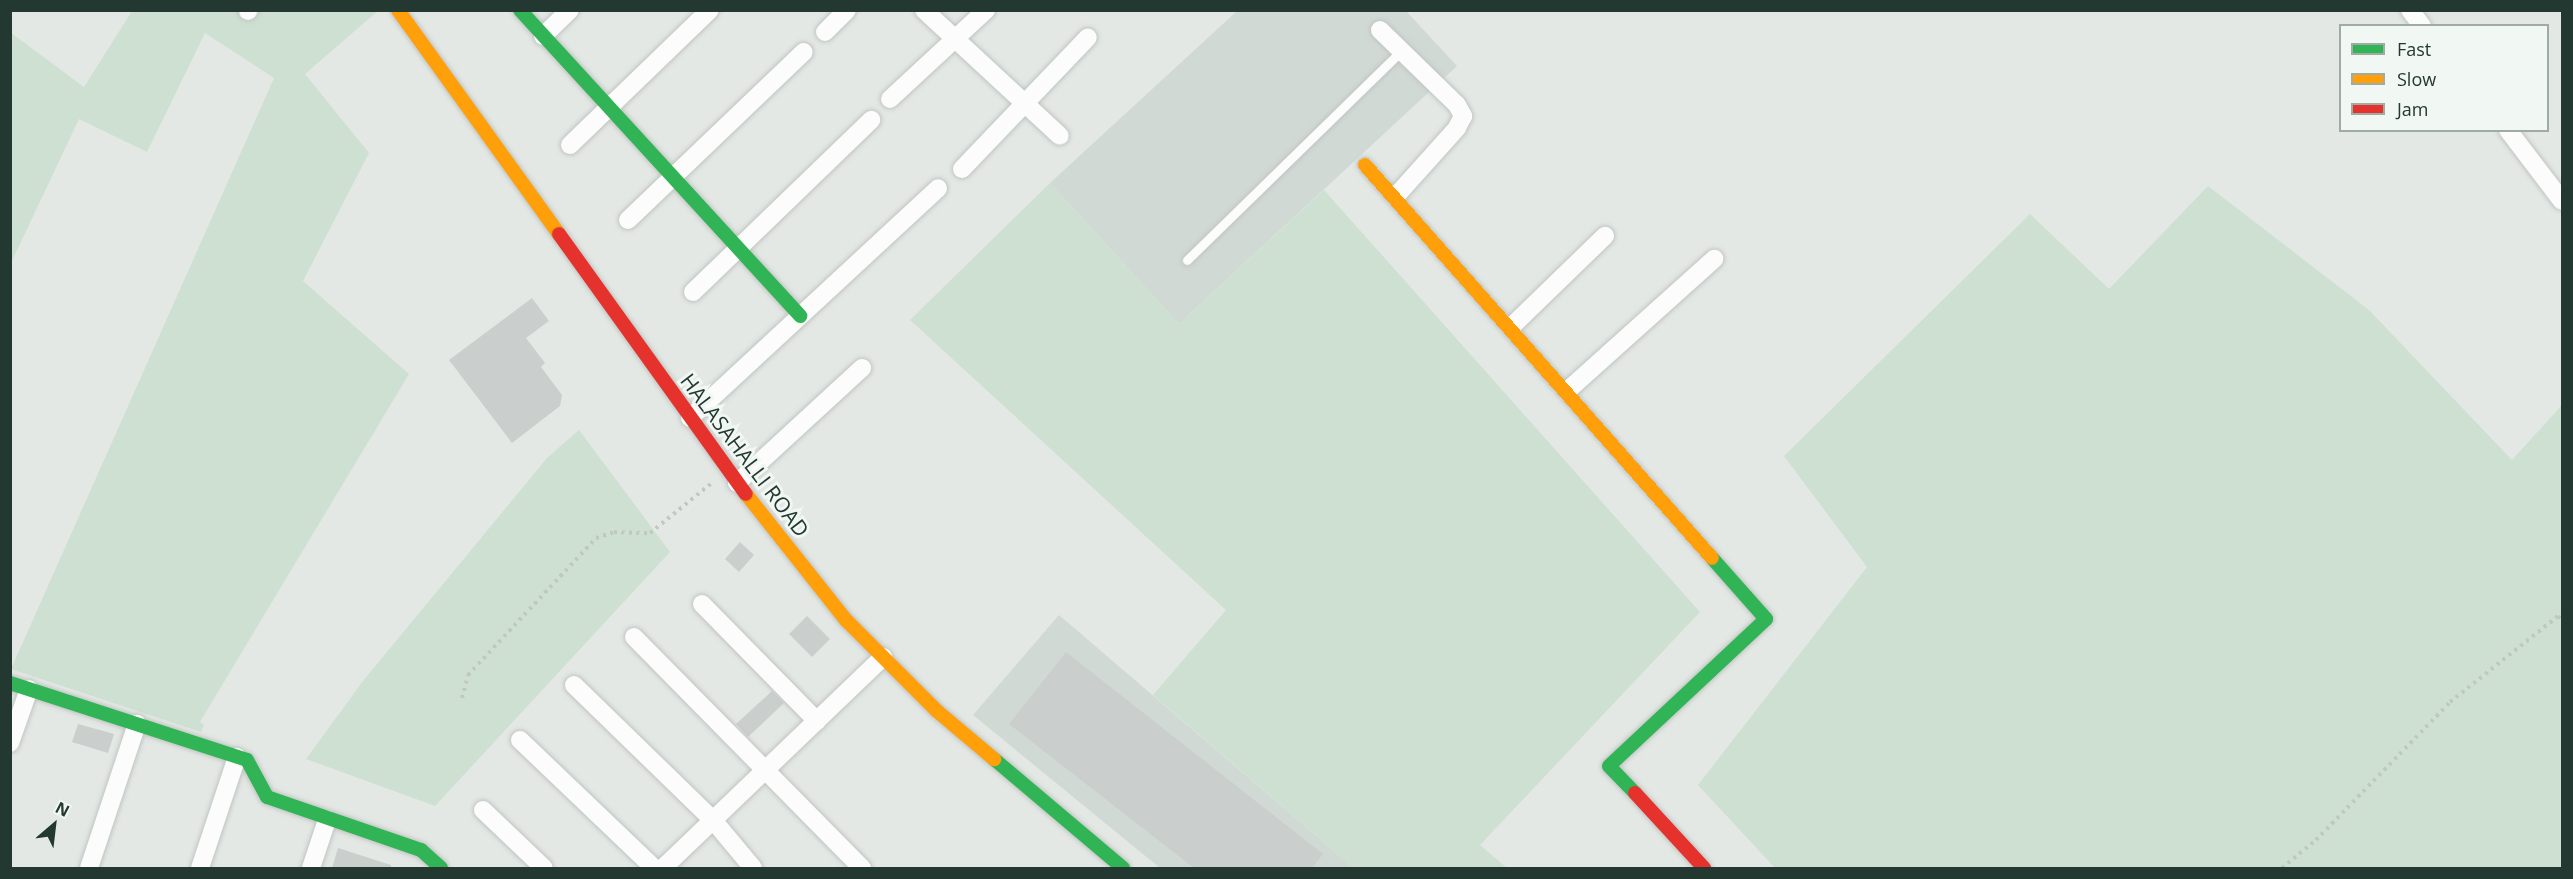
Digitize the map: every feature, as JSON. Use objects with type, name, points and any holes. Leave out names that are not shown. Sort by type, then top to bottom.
[{"type":"street","name":"HALASAHALLI ROAD","points":[[398,10],[732,477],[846,620],[937,711],[1123,868]]},
{"type":"street","points":[[520,10],[800,316]]},
{"type":"street","points":[[543,36],[570,10]]},
{"type":"street","points":[[570,145],[710,10]]},
{"type":"street","points":[[825,32],[847,10]]},
{"type":"street","points":[[924,10],[1060,136]]},
{"type":"street","points":[[890,99],[986,10]]},
{"type":"street","points":[[2410,10],[2420,24]]},
{"type":"street","points":[[1380,30],[1457,105],[1463,116],[1457,128],[1396,196]]},
{"type":"street","points":[[962,169],[1088,37]]},
{"type":"street","points":[[628,220],[804,52]]},
{"type":"street","points":[[693,292],[871,120]]},
{"type":"street","points":[[2510,132],[2562,201]]},
{"type":"street","points":[[1365,165],[1396,196],[1766,619],[1609,766],[1704,868]]},
{"type":"street","points":[[690,418],[938,188]]},
{"type":"street","points":[[1511,327],[1605,236]]},
{"type":"street","points":[[1567,391],[1714,259]]},
{"type":"street","points":[[732,477],[862,368]]},
{"type":"street","points":[[702,604],[817,721]]},
{"type":"street","points":[[634,637],[862,868]]},
{"type":"street","points":[[663,868],[883,657]]},
{"type":"street","points":[[10,683],[246,760],[267,797],[327,820],[421,850],[441,868]]},
{"type":"street","points":[[574,685],[713,820],[753,868]]},
{"type":"street","points":[[10,743],[28,689]]},
{"type":"street","points":[[89,868],[137,724]]},
{"type":"street","points":[[520,740],[654,868]]},
{"type":"street","points":[[200,868],[237,757]]},
{"type":"street","points":[[483,810],[544,868]]},
{"type":"street","points":[[311,868],[327,820]]},
{"type":"lane","points":[[1187,260],[1401,51]]},
{"type":"path","points":[[462,698],[468,675],[596,538],[614,532],[650,533],[732,477]]},
{"type":"path","points":[[2282,868],[2316,840],[2450,702],[2558,616],[2562,620]]},
{"type":"shaded area","points":[[1237,11],[1406,11],[1457,66],[1179,324],[1050,183]]},
{"type":"shaded area","points":[[1059,615],[1354,868],[1160,868],[973,715]]},
{"type":"green space","points":[[379,10],[305,74],[369,153],[303,281],[409,374],[200,722],[204,725],[201,732],[11,669],[274,78],[205,33],[147,152],[79,119],[11,263],[10,32],[84,87],[132,11]]},
{"type":"green space","points":[[1050,183],[1179,324],[1324,190],[1700,612],[1480,845],[1507,868],[1354,868],[1153,695],[1226,610],[910,320]]},
{"type":"green space","points":[[2208,186],[2369,310],[2512,460],[2562,405],[2562,868],[1775,868],[1698,785],[1867,567],[1784,456],[2030,214],[2109,289]]},
{"type":"green space","points":[[579,430],[670,552],[435,806],[306,759],[363,681],[547,458]]},
{"type":"building","points":[[532,298],[549,321],[526,338],[545,363],[541,367],[562,395],[560,406],[512,443],[449,360]]},
{"type":"building","points":[[740,542],[754,555],[739,572],[725,559]]},
{"type":"building","points":[[807,616],[830,639],[812,657],[789,634]]},
{"type":"building","points":[[1066,652],[1323,854],[1312,868],[1194,868],[1009,724]]},
{"type":"building","points":[[772,691],[784,703],[748,737],[736,724]]},
{"type":"building","points":[[78,724],[114,734],[108,753],[72,742]]},
{"type":"building","points":[[338,848],[391,865],[391,868],[332,868]]},
{"type":"traffic: fast","points":[[520,10],[800,316]]},
{"type":"traffic: fast","points":[[1635,793],[1609,766],[1766,619],[1712,558]]},
{"type":"traffic: fast","points":[[10,683],[247,760],[267,797],[421,850],[441,868]]},
{"type":"traffic: fast","points":[[994,759],[1123,868]]},
{"type":"traffic: slow","points":[[398,10],[559,234]]},
{"type":"traffic: slow","points":[[1365,165],[1712,558]]},
{"type":"traffic: slow","points":[[746,494],[846,620],[937,711],[994,759]]},
{"type":"traffic: jam","points":[[559,234],[746,494]]},
{"type":"traffic: jam","points":[[1635,793],[1704,868]]}]
